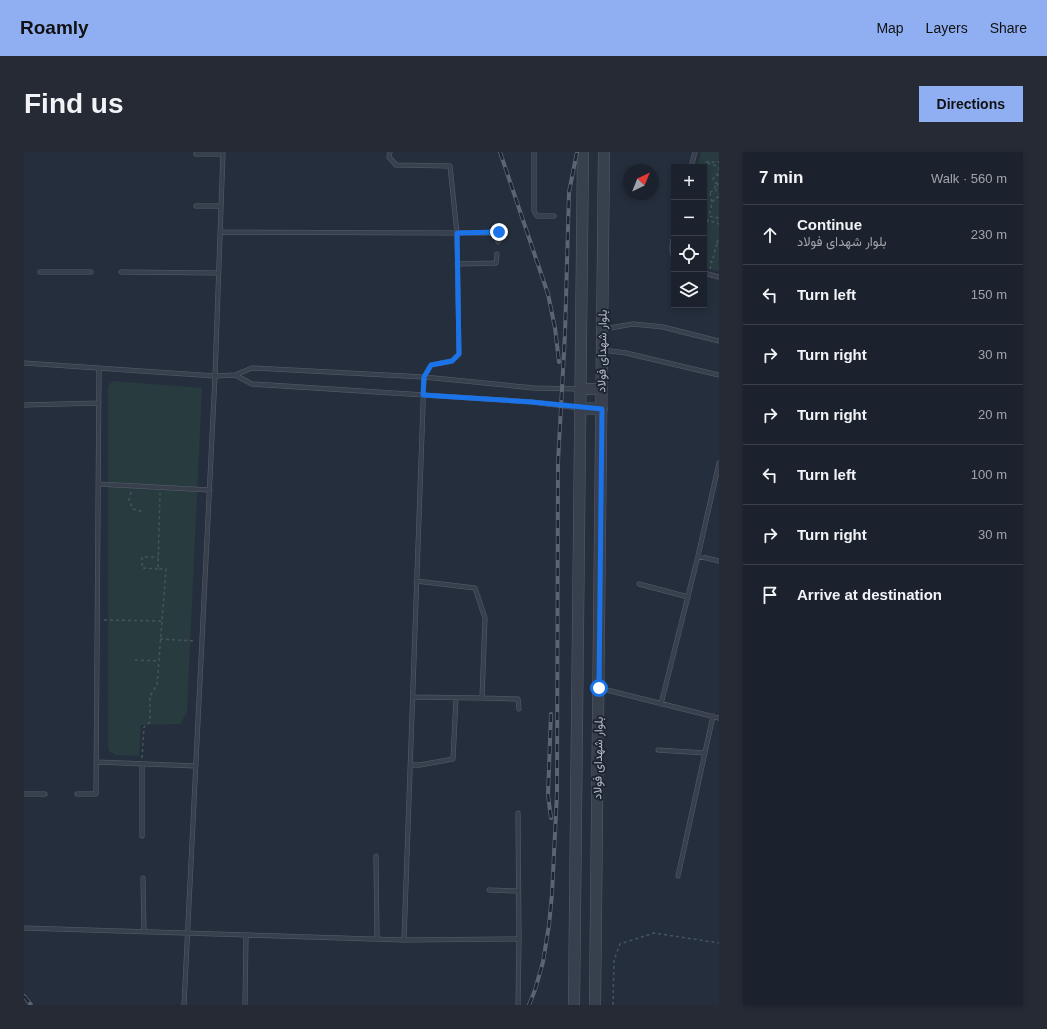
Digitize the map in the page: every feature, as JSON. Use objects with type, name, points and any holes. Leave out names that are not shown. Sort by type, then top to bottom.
[{"type":"street","name":"بلوار شهدای فولاد","points":[[574,1005],[583,152]]},
{"type":"street","name":"بلوار شهدای فولاد","points":[[595,1005],[604,152]]},
{"type":"street","points":[[580,389],[602,389]]},
{"type":"street","points":[[580,408],[602,409]]},
{"type":"lane","points":[[390,152],[389,157],[396,165],[450,166],[457,233],[458,264],[459,354],[452,361],[431,365],[424,377],[404,940]]},
{"type":"lane","points":[[534,152],[534,211],[537,216],[554,216]]},
{"type":"lane","points":[[692,164],[695,152]]},
{"type":"lane","points":[[184,1005],[210,490],[223,153],[196,154]]},
{"type":"lane","points":[[196,206],[221,206]]},
{"type":"lane","points":[[220,232],[499,232],[498,242]]},
{"type":"lane","points":[[458,264],[496,263],[497,254]]},
{"type":"lane","points":[[40,272],[91,272]]},
{"type":"lane","points":[[121,272],[219,273]]},
{"type":"lane","points":[[707,274],[719,277]]},
{"type":"lane","points":[[603,329],[633,324],[663,327],[719,341]]},
{"type":"lane","points":[[602,350],[626,353],[719,375]]},
{"type":"lane","points":[[24,363],[215,376],[235,375],[252,368],[424,377],[534,388],[580,389]]},
{"type":"lane","points":[[77,794],[96,794],[99,368]]},
{"type":"lane","points":[[235,375],[252,384],[532,402],[580,408]]},
{"type":"lane","points":[[24,405],[99,403]]},
{"type":"lane","points":[[661,704],[719,465]]},
{"type":"lane","points":[[98,484],[210,490]]},
{"type":"lane","points":[[698,556],[719,561]]},
{"type":"lane","points":[[416,581],[475,588],[485,618],[482,698]]},
{"type":"lane","points":[[638,584],[688,597]]},
{"type":"lane","points":[[599,688],[719,718]]},
{"type":"lane","points":[[413,697],[518,699],[519,710]]},
{"type":"lane","points":[[410,765],[420,765],[453,759],[456,698]]},
{"type":"lane","points":[[678,876],[713,716]]},
{"type":"lane","points":[[658,750],[705,753]]},
{"type":"lane","points":[[97,762],[196,766]]},
{"type":"lane","points":[[142,764],[142,836]]},
{"type":"lane","points":[[24,794],[45,794]]},
{"type":"lane","points":[[518,813],[518,1005]]},
{"type":"lane","points":[[376,856],[377,939]]},
{"type":"lane","points":[[143,878],[144,932]]},
{"type":"lane","points":[[489,890],[518,891]]},
{"type":"lane","points":[[24,928],[404,940],[519,939]]},
{"type":"lane","points":[[245,1005],[246,935]]},
{"type":"path","points":[[704,164],[705,162],[711,161],[718,164],[718,175],[714,176],[713,179],[718,183],[715,191]]},
{"type":"path","points":[[707,223],[712,202],[710,192],[715,191],[719,194],[718,197],[712,202]]},
{"type":"path","points":[[709,216],[719,218]]},
{"type":"path","points":[[708,220],[719,224]]},
{"type":"path","points":[[707,261],[712,262],[719,236]]},
{"type":"path","points":[[132,486],[129,500],[134,510],[145,512]]},
{"type":"path","points":[[158,569],[160,487]]},
{"type":"path","points":[[142,764],[144,727],[150,722],[150,696],[157,685],[166,569],[142,568],[142,557],[158,557]]},
{"type":"path","points":[[97,620],[162,621]]},
{"type":"path","points":[[160,639],[202,641]]},
{"type":"path","points":[[136,660],[159,661]]},
{"type":"path","points":[[613,1005],[614,960],[620,944],[654,933],[719,943]]},
{"type":"shaded area","points":[[701,152],[719,152],[719,271],[707,269],[707,164],[698,164]]},
{"type":"shaded area","points":[[114,381],[202,388],[187,712],[180,724],[141,725],[139,756],[116,755],[109,751],[108,744],[108,391],[109,384]]},
{"type":"railway","points":[[500,152],[548,294],[555,328],[559,362]]},
{"type":"railway","points":[[529,1005],[543,962],[552,894],[557,793],[558,462],[565,334],[569,192],[577,152]]},
{"type":"railway","points":[[551,714],[548,795],[551,818]]},
{"type":"railway","points":[[24,996],[31,1005]]},
{"type":"route","points":[[499,232],[457,233],[459,354],[452,361],[431,365],[424,377],[423,395],[532,402],[602,409],[599,688]]}]
